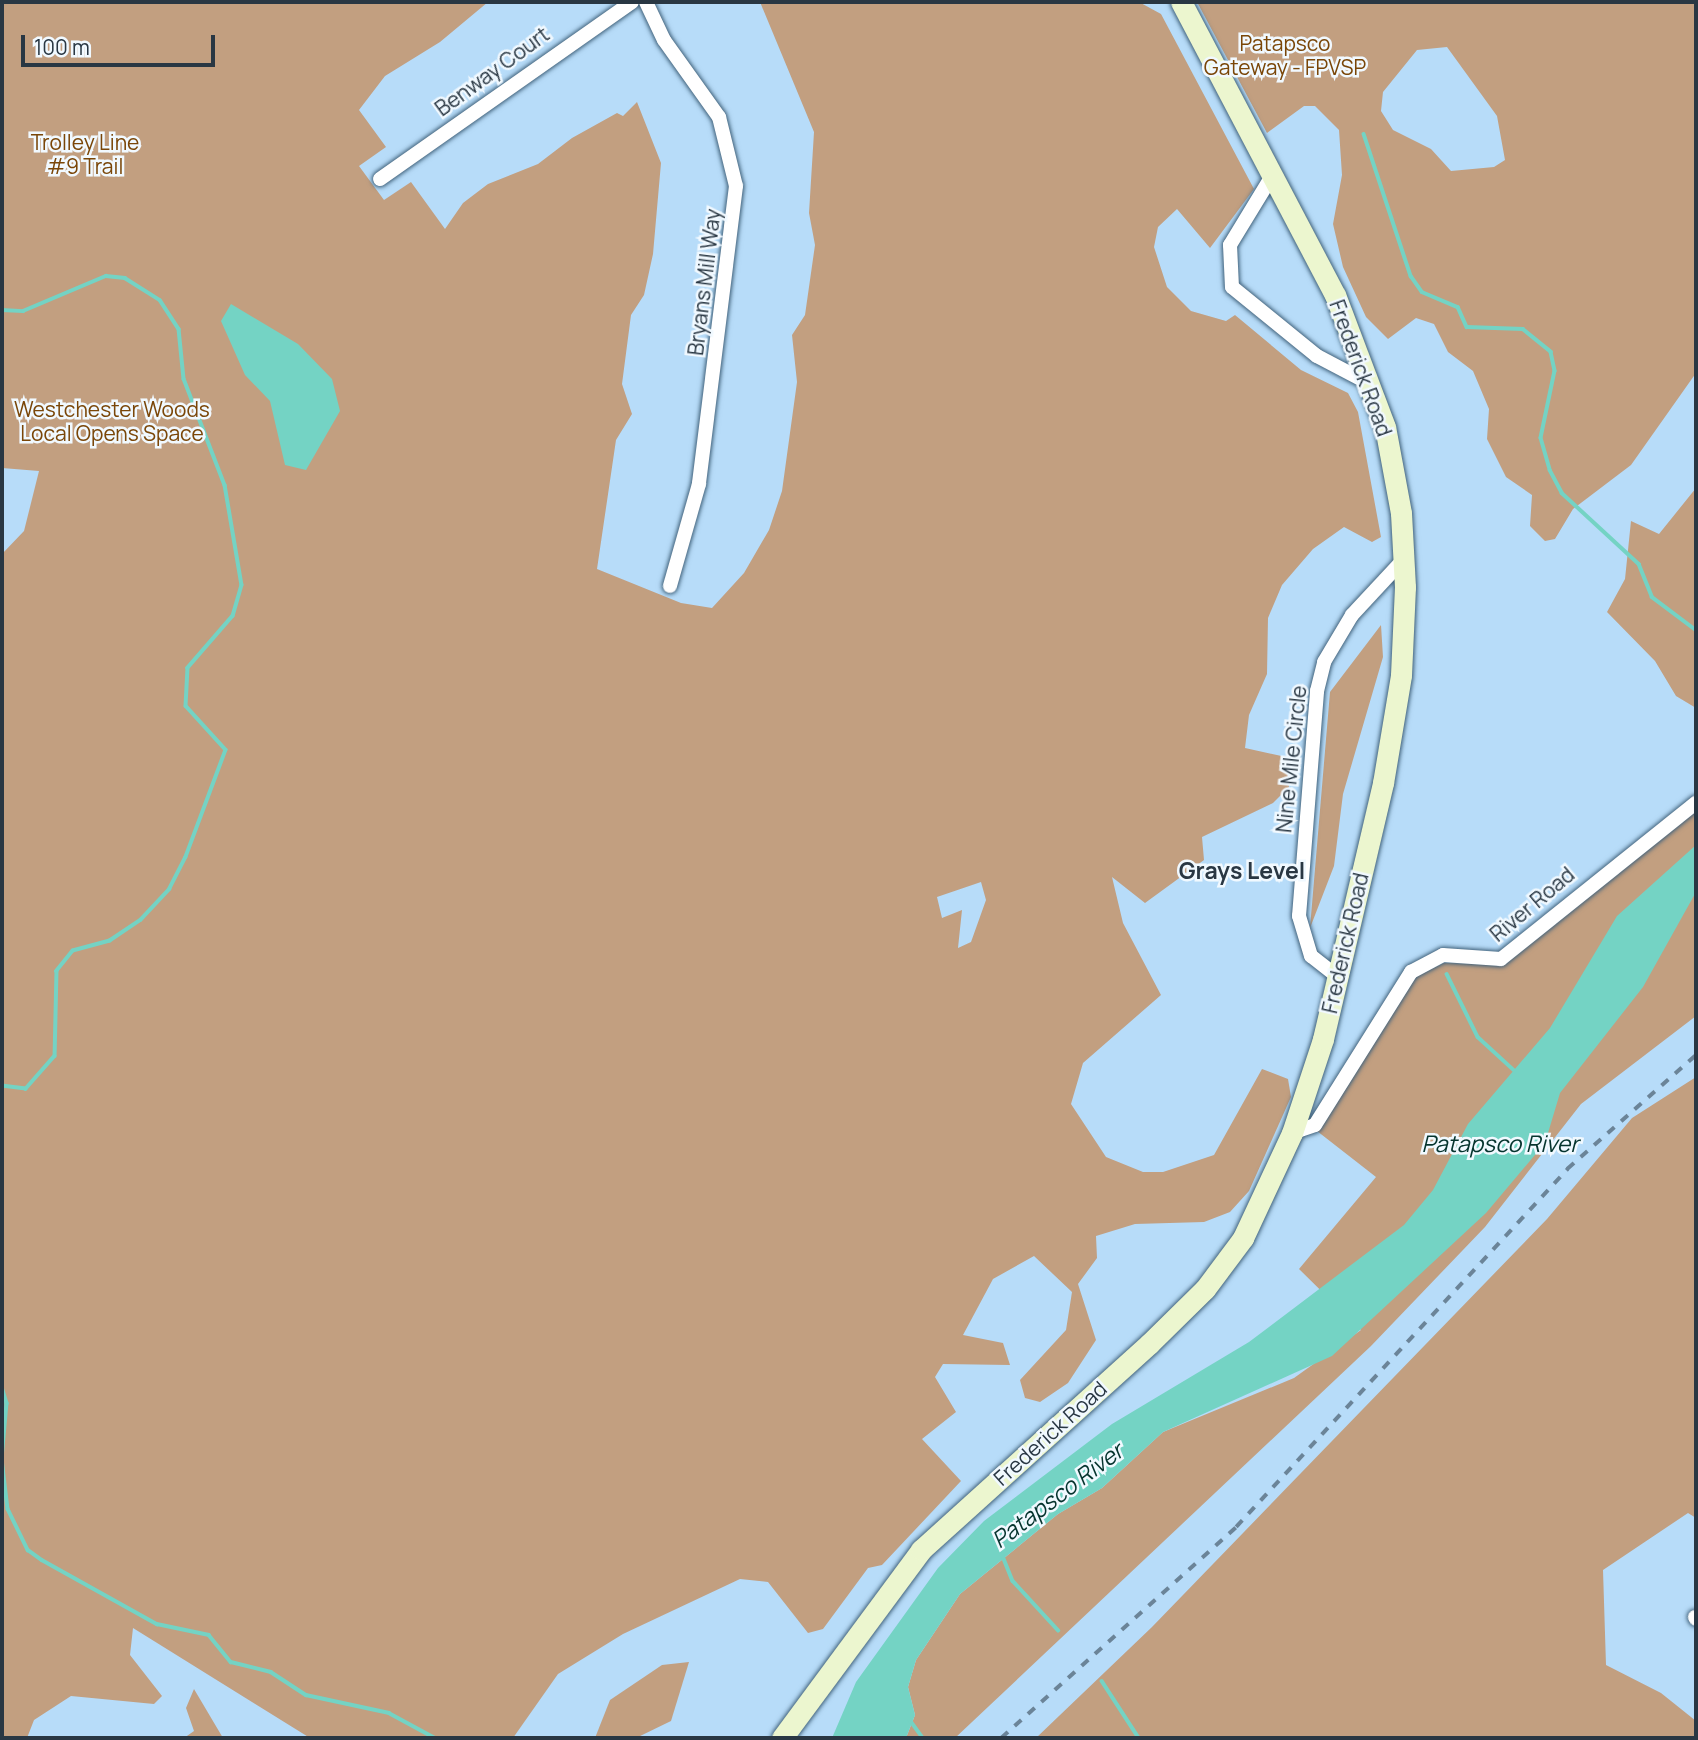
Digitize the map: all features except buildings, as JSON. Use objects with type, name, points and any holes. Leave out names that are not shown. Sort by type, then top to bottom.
[{"type":"main road","name":"Frederick Road","points":[[782,1738],[921,1550],[1149,1344],[1226,1266],[1292,1133],[1338,977],[1394,721],[1405,633],[1405,558],[1394,470],[1371,385],[1335,295],[1181,2]]},
{"type":"street","name":"Benway Court","points":[[380,180],[632,2]]},
{"type":"street","name":"Bryans Mill Way","points":[[646,2],[664,40],[719,117],[736,186],[699,484],[670,586]]},
{"type":"street","points":[[1272,176],[1230,246],[1232,287],[1317,356],[1371,385]]},
{"type":"street","name":"Nine Mile Circle","points":[[1338,977],[1311,956],[1299,916],[1317,691],[1324,662],[1352,615],[1405,558]]},
{"type":"street","name":"River Road","points":[[1292,1133],[1315,1125],[1411,972],[1443,955],[1501,959],[1696,803]]},
{"type":"green space","points":[[2,2],[488,2],[440,42],[385,76],[359,110],[386,147],[359,166],[384,200],[411,182],[445,229],[463,203],[488,184],[538,164],[572,138],[617,113],[623,116],[637,102],[661,163],[653,254],[644,295],[631,315],[622,384],[632,414],[616,440],[597,569],[681,603],[712,608],[744,573],[769,530],[782,491],[797,382],[792,335],[805,315],[815,245],[809,213],[814,132],[760,2],[1139,2],[1161,14],[1254,189],[1210,248],[1177,209],[1158,227],[1154,247],[1167,287],[1191,311],[1226,321],[1235,315],[1301,370],[1348,393],[1358,412],[1381,537],[1372,542],[1344,527],[1313,549],[1282,585],[1268,618],[1267,674],[1249,715],[1245,748],[1286,757],[1289,787],[1273,803],[1202,837],[1204,860],[1145,903],[1112,877],[1123,923],[1161,995],[1083,1063],[1071,1104],[1106,1157],[1143,1172],[1163,1172],[1214,1155],[1262,1069],[1288,1079],[1291,1097],[1249,1191],[1230,1212],[1204,1222],[1135,1224],[1096,1236],[1097,1258],[1078,1284],[1096,1340],[1068,1383],[1040,1402],[1025,1398],[1020,1380],[1066,1330],[1072,1292],[1034,1256],[993,1279],[963,1335],[1003,1343],[1010,1365],[943,1364],[935,1377],[956,1412],[922,1439],[961,1481],[882,1565],[868,1568],[823,1629],[808,1633],[768,1582],[740,1579],[623,1634],[558,1674],[513,1738],[310,1738],[133,1628],[130,1655],[162,1696],[154,1704],[71,1696],[34,1720],[27,1738],[2,1738],[2,554],[24,531],[39,471],[2,468]],"holes":[[[981,882],[986,900],[971,942],[958,948],[962,910],[942,918],[937,897]]]},
{"type":"green space","name":"Patapsco Gateway - FPVSP","points":[[1197,2],[1696,2],[1696,373],[1631,465],[1573,509],[1555,539],[1545,541],[1530,526],[1532,495],[1506,477],[1487,439],[1489,409],[1473,371],[1448,352],[1434,324],[1416,318],[1388,339],[1366,317],[1343,267],[1333,224],[1342,175],[1339,130],[1315,106],[1304,106],[1267,133]],"holes":[[[1447,47],[1497,116],[1505,160],[1494,167],[1451,171],[1431,149],[1393,130],[1381,111],[1383,92],[1417,50]]]},
{"type":"green space","points":[[1696,488],[1696,708],[1676,696],[1655,661],[1607,612],[1625,579],[1631,521],[1659,534]]},
{"type":"green space","points":[[1381,625],[1383,657],[1343,794],[1334,866],[1310,928],[1330,692]]},
{"type":"green space","points":[[1696,810],[1696,1016],[1581,1104],[1485,1227],[1371,1346],[955,1738],[906,1738],[915,1715],[908,1687],[916,1660],[960,1594],[1058,1514],[1102,1488],[1163,1432],[1294,1378],[1361,1330],[1299,1269],[1376,1177],[1317,1131],[1415,977],[1444,963],[1504,964]]},
{"type":"green space","points":[[1696,1077],[1696,1518],[1688,1513],[1603,1570],[1606,1665],[1661,1693],[1696,1721],[1696,1738],[1036,1738],[1152,1627],[1547,1219],[1632,1118]]},
{"type":"green space","points":[[689,1662],[671,1721],[636,1738],[595,1738],[610,1700],[662,1665]]},
{"type":"green space","points":[[194,1689],[223,1738],[184,1738],[194,1731],[186,1708]]},
{"type":"water","points":[[231,304],[298,344],[332,379],[340,411],[306,470],[285,465],[270,401],[245,375],[221,321]]},
{"type":"water","name":"Patapsco River","points":[[1696,845],[1696,892],[1643,987],[1560,1093],[1545,1143],[1486,1213],[1332,1356],[1163,1432],[1102,1488],[1058,1514],[960,1594],[916,1660],[908,1687],[915,1715],[906,1738],[832,1738],[856,1682],[938,1568],[984,1521],[1112,1424],[1249,1342],[1404,1225],[1433,1190],[1468,1124],[1550,1028],[1617,916]]},
{"type":"waterway","points":[[1364,134],[1411,276],[1422,292],[1458,307],[1467,327],[1523,329],[1551,352],[1555,371],[1541,438],[1550,470],[1562,493],[1639,564],[1652,597],[1696,630]]},
{"type":"waterway","points":[[2,310],[23,311],[106,276],[125,278],[160,300],[179,329],[184,379],[225,485],[242,585],[233,616],[188,668],[186,706],[226,750],[186,857],[170,889],[141,920],[110,941],[73,951],[57,971],[55,1056],[26,1089],[2,1086]]},
{"type":"waterway","points":[[1447,974],[1478,1037],[1515,1071]]},
{"type":"waterway","points":[[2,1387],[7,1403],[2,1459]]},
{"type":"waterway","points":[[2,1459],[8,1509],[28,1550],[42,1560],[157,1624],[209,1635],[231,1662],[271,1672],[306,1695],[389,1713],[435,1738]]},
{"type":"waterway","points":[[1002,1554],[1013,1581],[1058,1630]]},
{"type":"waterway","points":[[1102,1681],[1139,1738]]},
{"type":"waterway","points":[[910,1720],[923,1738]]},
{"type":"railway","points":[[1001,1738],[1236,1527],[1567,1169],[1696,1055]]},
{"type":"district","name":"Grays Level","points":[[1242,870]]},
{"type":"park label","name":"Trolley Line #9 Trail","points":[[85,154]]},
{"type":"park label","name":"Westchester Woods Local Opens Space","points":[[112,421]]}]
